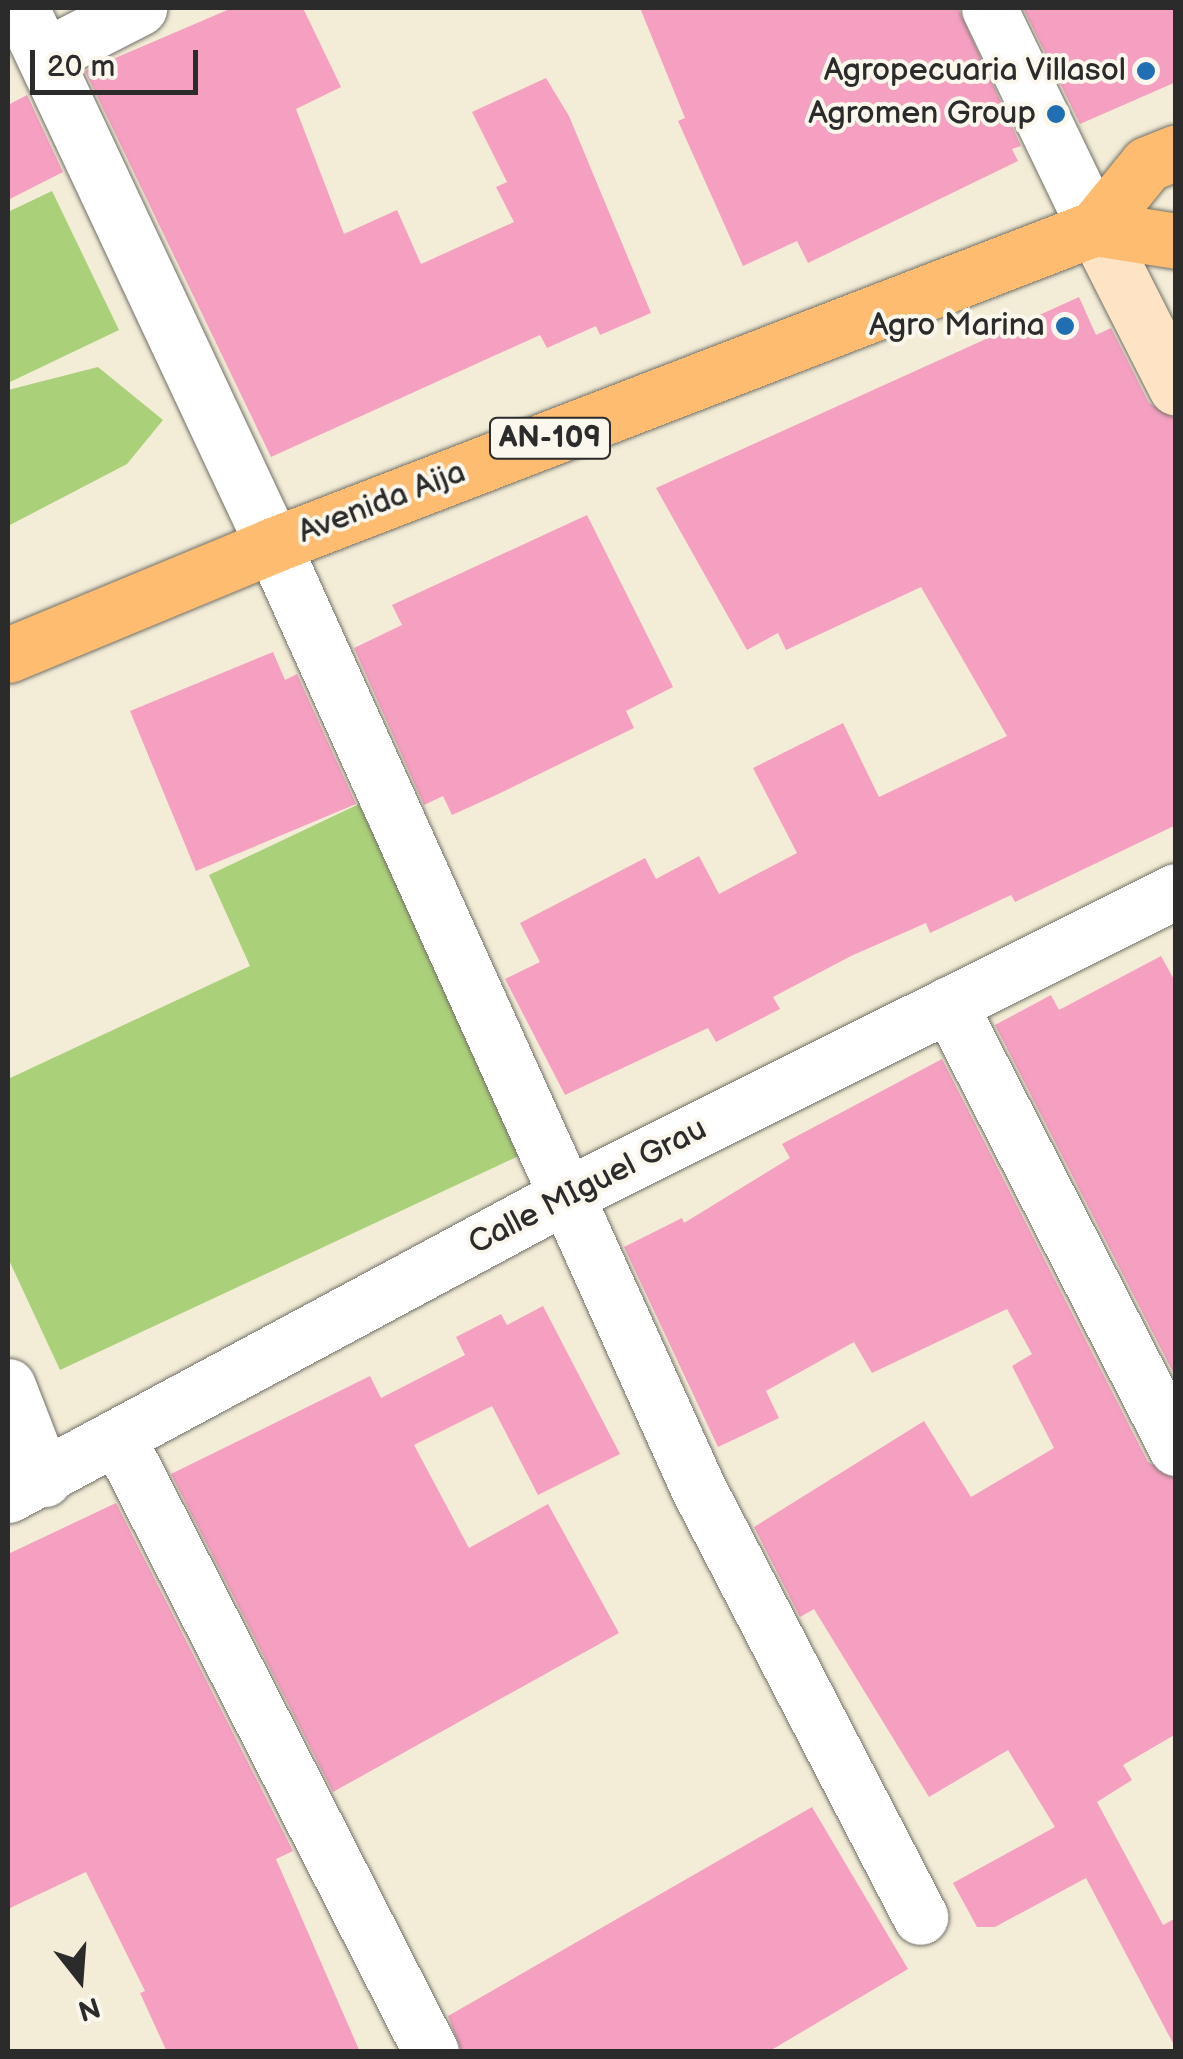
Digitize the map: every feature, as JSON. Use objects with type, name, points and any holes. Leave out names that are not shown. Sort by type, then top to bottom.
[{"type":"main road","name":"Avenida Aija","points":[[8,655],[273,545],[1095,228],[1147,164],[1176,152]]},
{"type":"main road","points":[[1095,228],[1176,241]]},
{"type":"main road","points":[[1095,228],[1176,388]]},
{"type":"street","points":[[22,8],[273,545],[569,1194],[698,1488],[920,1917]]},
{"type":"street","points":[[45,56],[138,8]]},
{"type":"street","points":[[989,8],[1095,228]]},
{"type":"street","name":"Calle MIguel Grau","points":[[26,1487],[569,1194],[1176,891]]},
{"type":"street","points":[[949,1004],[1176,1448]]},
{"type":"street","points":[[8,1386],[26,1487]]},
{"type":"street","points":[[118,1438],[431,2052]]},
{"type":"green space","points":[[52,191],[119,330],[8,383],[8,212]]},
{"type":"green space","points":[[98,367],[163,420],[127,464],[8,526],[8,390]]},
{"type":"green space","points":[[359,804],[523,1154],[60,1370],[8,1258],[8,1079],[250,966],[209,875]]},
{"type":"building","points":[[232,8],[303,8],[341,87],[296,109],[344,234],[397,210],[421,264],[514,222],[496,187],[507,182],[472,112],[546,78],[569,116],[651,313],[600,335],[596,326],[547,348],[540,335],[271,457],[85,71]]},
{"type":"building","points":[[640,8],[958,8],[1021,146],[1012,149],[1018,161],[808,263],[797,241],[743,266],[678,121],[685,118]]},
{"type":"building","points":[[1023,8],[1176,8],[1176,82],[1080,124]]},
{"type":"building","points":[[27,95],[63,172],[8,200],[8,105]]},
{"type":"building","points":[[1079,297],[1096,335],[1111,328],[1149,403],[1176,419],[1176,825],[1015,902],[1011,895],[930,933],[926,923],[851,956],[773,997],[780,1009],[716,1042],[708,1028],[565,1095],[505,979],[540,962],[520,923],[645,858],[656,879],[699,856],[719,894],[797,853],[753,768],[843,723],[879,797],[1007,736],[921,587],[786,650],[778,633],[747,650],[656,488]]},
{"type":"building","points":[[587,515],[673,687],[626,711],[634,728],[494,796],[452,815],[443,796],[424,805],[354,648],[402,625],[392,605]]},
{"type":"building","points":[[273,652],[285,680],[297,674],[356,804],[196,871],[130,711]]},
{"type":"building","points":[[1161,956],[1176,983],[1176,1378],[995,1025],[1051,995],[1059,1010]]},
{"type":"building","points":[[942,1059],[1148,1462],[1176,1479],[1176,1734],[1123,1765],[1132,1780],[1097,1802],[1163,1925],[1176,1918],[1176,2049],[1086,1878],[995,1927],[977,1927],[953,1883],[1055,1827],[1008,1750],[929,1797],[814,1609],[800,1617],[754,1527],[924,1421],[971,1497],[1054,1448],[1012,1366],[1032,1354],[1007,1309],[872,1373],[854,1342],[766,1391],[779,1418],[718,1447],[624,1247],[682,1218],[684,1223],[790,1158],[782,1144]]},
{"type":"building","points":[[543,1306],[620,1454],[538,1495],[492,1406],[414,1445],[469,1548],[548,1504],[619,1633],[333,1792],[171,1474],[370,1376],[381,1398],[465,1355],[456,1337],[501,1314],[507,1325]]},
{"type":"building","points":[[116,1503],[293,1851],[276,1859],[360,2052],[167,2052],[140,1993],[145,1991],[86,1872],[8,1909],[8,1554]]},
{"type":"building","points":[[812,1807],[908,1969],[768,2052],[462,2052],[448,2016]]},
{"type":"place","name":"Agropecuaria Villasol","points":[[1146,71]]},
{"type":"place","name":"Agromen Group","points":[[1056,114]]},
{"type":"place","name":"Agro Marina","points":[[1065,326]]}]
